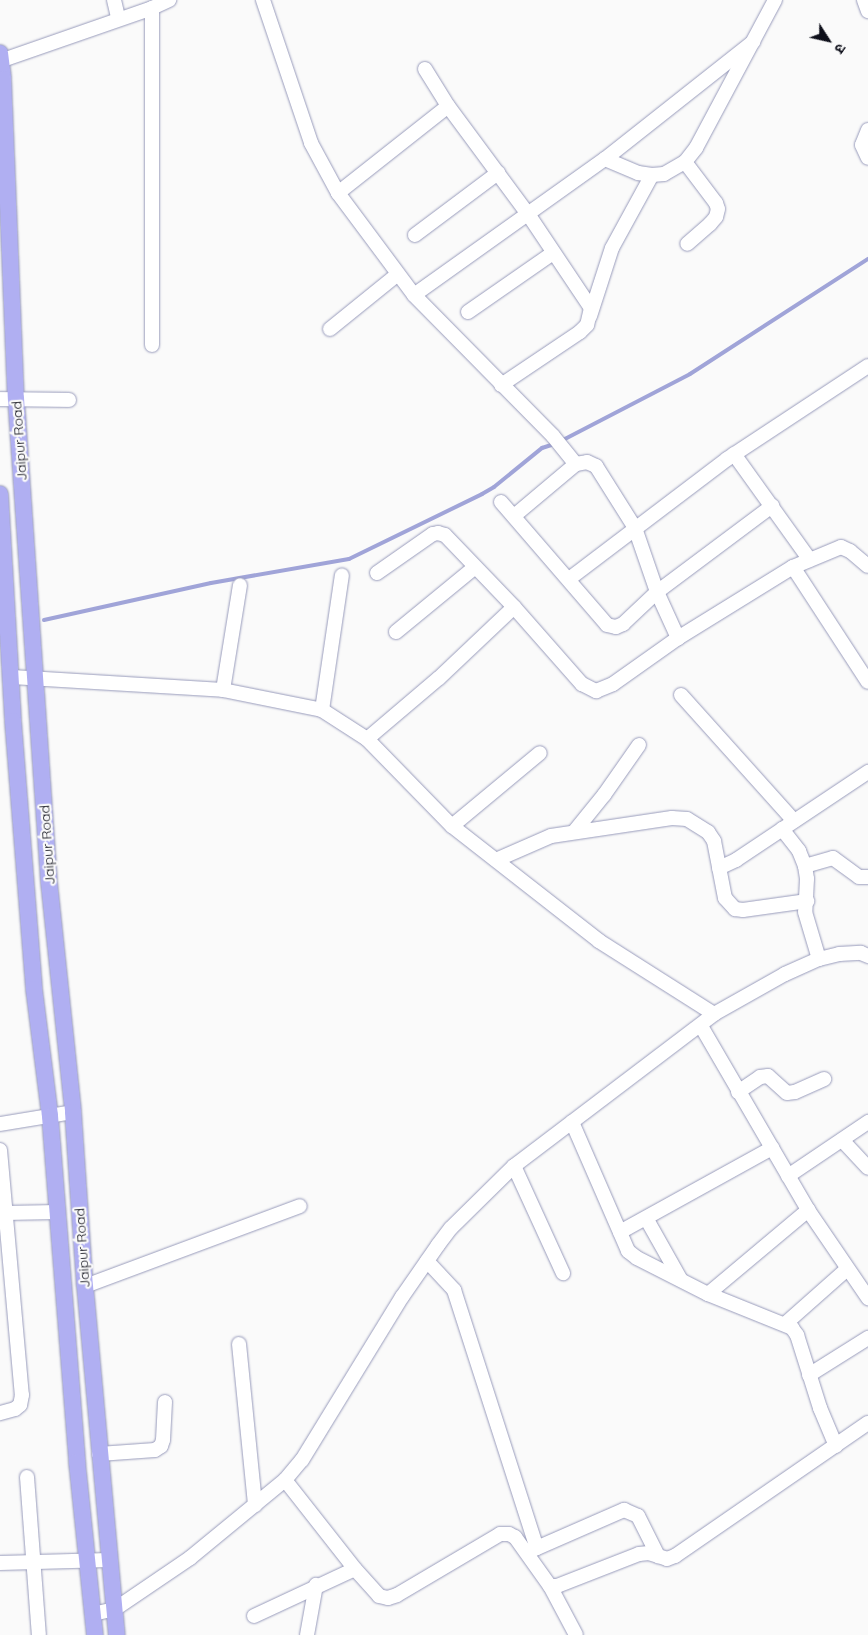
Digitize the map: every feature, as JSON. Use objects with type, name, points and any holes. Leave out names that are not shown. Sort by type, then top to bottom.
[{"type":"main road","name":"Jaipur Road","points":[[0,53],[8,399],[35,680],[50,893],[73,1112],[99,1454],[117,1635]]},
{"type":"main road","name":"Jaipur Road","points":[[0,494],[12,677],[13,721],[34,990],[50,1116],[76,1453],[95,1635]]},
{"type":"street","points":[[114,0],[118,18]]},
{"type":"street","points":[[0,61],[118,18],[152,8],[169,0]]},
{"type":"street","points":[[263,0],[311,144],[338,193],[414,296],[553,436],[576,464]]},
{"type":"street","points":[[605,159],[638,173],[652,176],[664,174],[685,162],[696,148],[776,0]]},
{"type":"street","points":[[864,0],[868,11]]},
{"type":"street","points":[[152,8],[152,345]]},
{"type":"street","points":[[414,296],[605,159],[753,42]]},
{"type":"street","points":[[425,69],[448,106],[528,214],[591,308],[590,316]]},
{"type":"street","points":[[338,193],[448,106]]},
{"type":"street","points":[[868,130],[862,145],[868,158]]},
{"type":"street","points":[[685,162],[716,203],[718,209],[716,217],[710,224],[687,244]]},
{"type":"street","points":[[415,235],[498,173]]},
{"type":"street","points":[[501,385],[580,332],[587,325],[612,248],[652,176]]},
{"type":"street","points":[[468,312],[553,253]]},
{"type":"street","points":[[330,329],[398,274]]},
{"type":"street","points":[[569,579],[734,454],[868,366]]},
{"type":"street","points":[[8,399],[69,400]]},
{"type":"street","points":[[734,454],[810,560]]},
{"type":"street","points":[[514,516],[576,464],[586,462],[596,466],[635,528],[657,592],[678,638]]},
{"type":"street","points":[[502,502],[607,625],[616,627],[623,624],[657,592],[772,506]]},
{"type":"street","points":[[377,573],[438,532],[446,535],[514,607],[582,684],[596,691],[613,684],[678,638],[794,567],[841,547],[850,551],[868,566]]},
{"type":"street","points":[[396,632],[475,567]]},
{"type":"street","points":[[794,567],[868,682]]},
{"type":"street","points":[[322,710],[342,575]]},
{"type":"street","points":[[223,690],[240,585]]},
{"type":"street","points":[[367,738],[439,678],[514,607]]},
{"type":"street","points":[[12,677],[35,680],[223,690],[322,710],[367,738],[461,820],[496,860],[599,941],[714,1014]]},
{"type":"street","points":[[681,694],[794,821]]},
{"type":"street","points":[[574,832],[604,795],[639,745]]},
{"type":"street","points":[[461,820],[540,753]]},
{"type":"street","points":[[719,868],[736,860],[868,772]]},
{"type":"street","points":[[496,860],[551,836],[672,818],[687,818],[698,823],[714,842],[725,898],[735,909],[743,910],[807,901]]},
{"type":"street","points":[[782,829],[799,851],[805,866],[807,879],[805,912],[819,959]]},
{"type":"street","points":[[805,866],[832,858],[859,877],[868,877]]},
{"type":"street","points":[[93,1614],[115,1609],[190,1558],[285,1480],[302,1460],[402,1297],[451,1228],[514,1166],[701,1026],[714,1014],[785,974],[819,959],[839,954],[861,953],[868,956]]},
{"type":"street","points":[[701,1026],[808,1210],[868,1298]]},
{"type":"street","points":[[738,1092],[760,1077],[768,1076],[787,1094],[824,1079]]},
{"type":"street","points":[[0,1124],[73,1112]]},
{"type":"street","points":[[572,1122],[628,1251],[636,1258],[708,1294],[792,1328],[797,1335],[820,1408],[836,1446]]},
{"type":"street","points":[[788,1176],[868,1122]]},
{"type":"street","points":[[842,1140],[868,1168]]},
{"type":"street","points":[[620,1232],[772,1148]]},
{"type":"street","points":[[0,1150],[22,1395],[20,1404],[15,1410],[0,1413]]},
{"type":"street","points":[[514,1166],[563,1274]]},
{"type":"street","points":[[85,1286],[300,1206]]},
{"type":"street","points":[[708,1294],[808,1210]]},
{"type":"street","points":[[5,1214],[58,1212]]},
{"type":"street","points":[[646,1218],[681,1280]]},
{"type":"street","points":[[427,1261],[454,1290],[532,1550],[576,1635]]},
{"type":"street","points":[[785,1324],[847,1269]]},
{"type":"street","points":[[810,1375],[868,1338]]},
{"type":"street","points":[[239,1344],[255,1505]]},
{"type":"street","points":[[99,1454],[155,1450],[163,1440],[165,1402]]},
{"type":"street","points":[[550,1586],[557,1586],[639,1554],[649,1553],[667,1559],[675,1556],[868,1423]]},
{"type":"street","points":[[27,1478],[39,1635]]},
{"type":"street","points":[[285,1480],[355,1569],[379,1596],[388,1598],[500,1534],[509,1534],[532,1550]]},
{"type":"street","points":[[532,1550],[624,1510],[638,1516],[658,1556]]},
{"type":"street","points":[[0,1563],[109,1560]]},
{"type":"street","points":[[254,1616],[316,1585],[355,1569]]},
{"type":"street","points":[[307,1635],[316,1585]]},
{"type":"waterway","points":[[561,441],[690,374],[868,259]]},
{"type":"waterway","points":[[44,620],[211,583],[349,559],[482,494],[494,487],[542,448],[554,444]]}]
